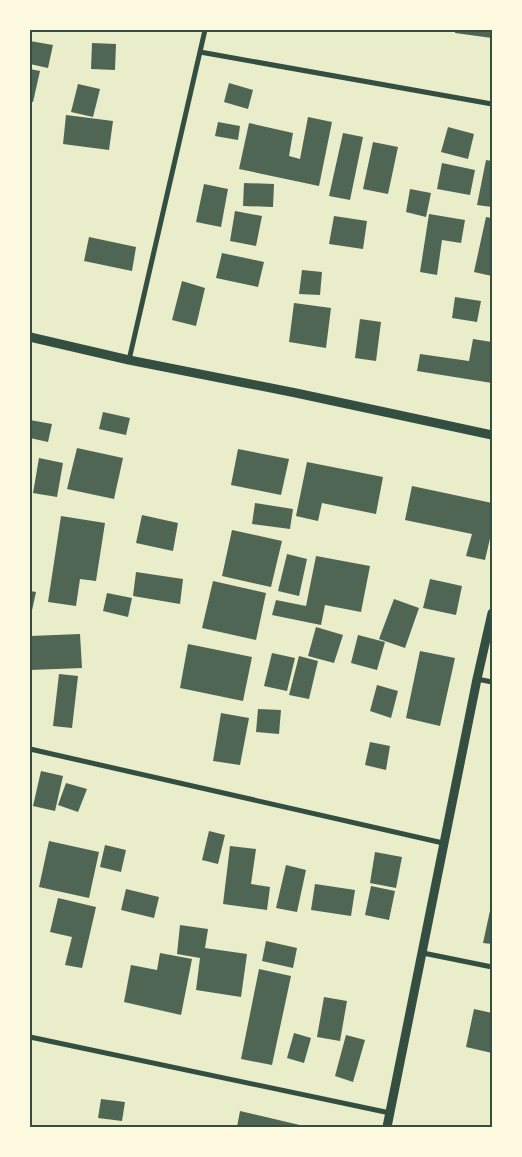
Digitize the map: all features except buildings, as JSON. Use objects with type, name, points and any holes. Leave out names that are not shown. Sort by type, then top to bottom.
[{"type":"street","points":[[129,360],[205,30]]},
{"type":"street","points":[[200,52],[492,104]]},
{"type":"street","points":[[30,337],[129,360],[492,435]]},
{"type":"street","points":[[387,1127],[423,953],[443,844],[492,613]]},
{"type":"street","points":[[477,679],[492,682]]},
{"type":"street","points":[[30,749],[443,844]]},
{"type":"street","points":[[423,953],[492,967]]},
{"type":"street","points":[[30,1037],[390,1113]]}]
